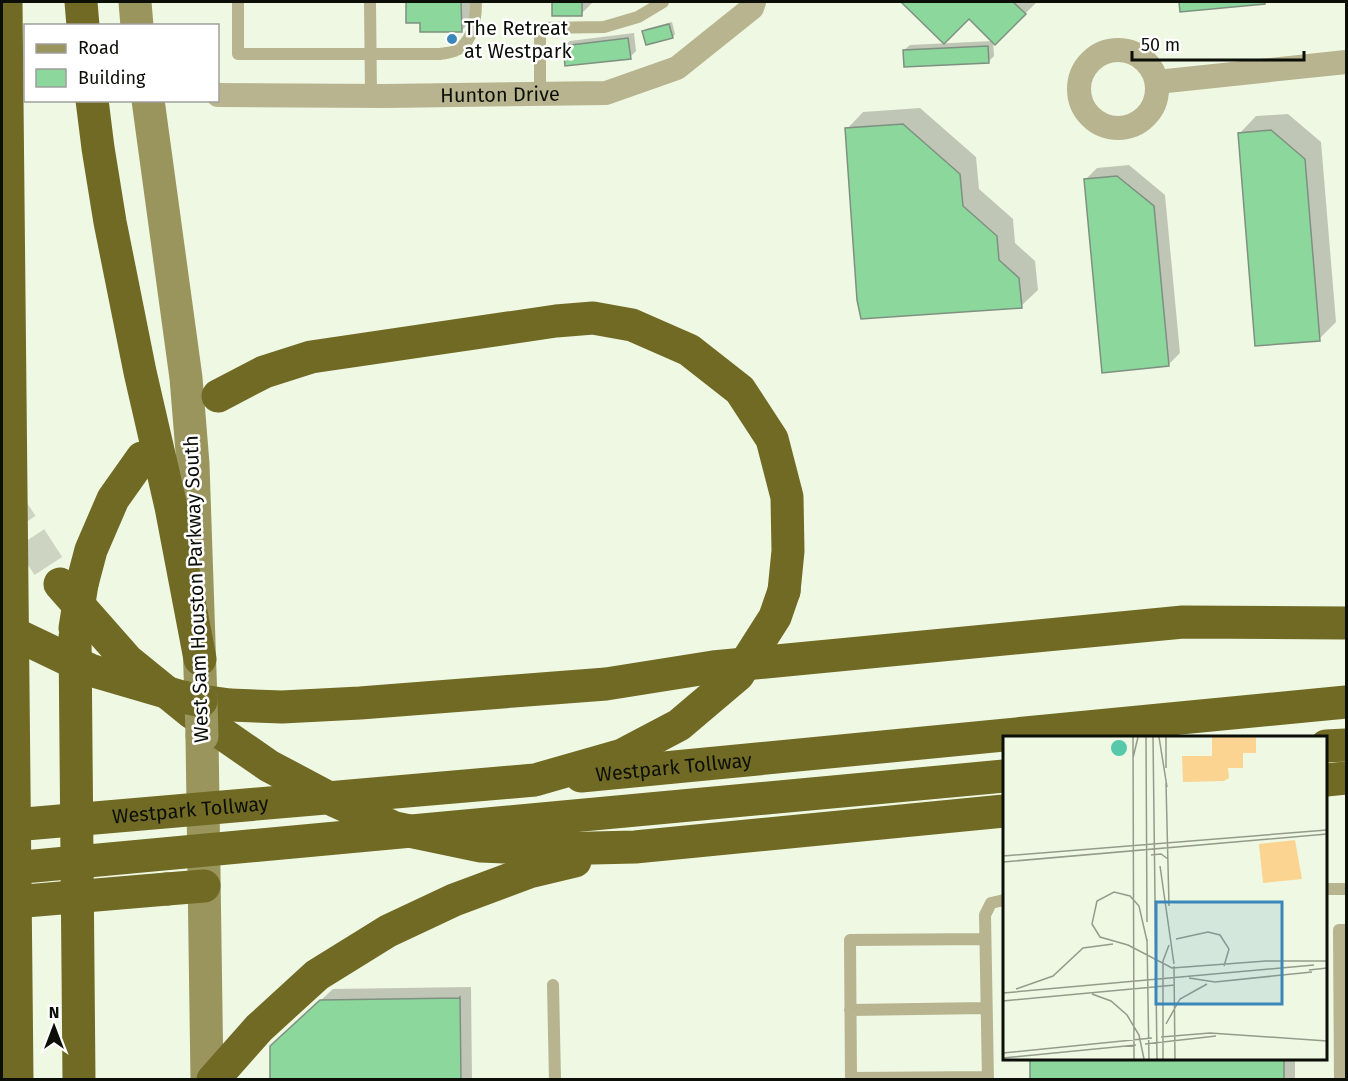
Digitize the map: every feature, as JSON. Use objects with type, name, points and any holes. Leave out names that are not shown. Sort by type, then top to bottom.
[{"type":"highway","points":[[6,2],[17,1080]]},
{"type":"highway","points":[[81,2],[83,24]]},
{"type":"highway","points":[[92,102],[110,222],[208,685]]},
{"type":"highway","points":[[218,396],[264,372],[311,357],[556,321],[593,318],[632,325],[690,350],[740,390],[772,439],[787,496],[788,551],[784,591],[775,618],[738,675],[680,725],[622,755],[535,780]]},
{"type":"highway","points":[[79,1080],[75,628],[71,584],[91,550],[113,499],[142,458]]},
{"type":"highway","points":[[71,584],[127,660],[191,712],[269,766],[335,801],[395,828],[481,846],[550,849],[635,847],[1003,811]]},
{"type":"highway","points":[[2,628],[90,670],[208,685],[282,706],[360,704],[598,685],[713,667],[1183,622],[1347,623]]},
{"type":"highway","name":"Westpark Tollway","points":[[1006,736],[1347,702]]},
{"type":"highway","name":"Westpark Tollway","points":[[2,825],[535,780],[1003,736]]},
{"type":"highway","points":[[1327,746],[1347,745]]},
{"type":"highway","name":"Westpark Tollway","points":[[2,868],[1003,776]]},
{"type":"highway","points":[[1327,780],[1347,778]]},
{"type":"highway","points":[[213,1080],[259,1028],[317,975],[388,931],[454,900],[529,872],[635,847]]},
{"type":"highway","points":[[2,903],[204,886]]},
{"type":"main road","points":[[135,2],[137,24]]},
{"type":"main road","name":"West Sam Houston Parkway South","points":[[148,102],[186,378],[208,685],[202,736],[207,1064]]},
{"type":"street","name":"Hunton Drive","points":[[219,95],[606,93],[677,68],[752,8],[754,2]]},
{"type":"street","points":[[1157,82],[1347,62]]},
{"type":"lane","points":[[238,2],[238,54],[440,54],[457,50],[466,43],[475,27],[476,2]]},
{"type":"lane","points":[[370,2],[371,95]]},
{"type":"lane","points":[[540,93],[540,28],[604,27],[638,17],[663,2]]},
{"type":"lane","points":[[1327,889],[1347,889]]},
{"type":"lane","points":[[985,939],[850,940],[851,1079],[988,1078],[985,915],[991,903],[1003,900]]},
{"type":"lane","points":[[1340,1080],[1339,930],[1347,930]]},
{"type":"lane","points":[[553,985],[555,1080]]},
{"type":"lane","points":[[850,1010],[986,1008]]},
{"type":"building","points":[[406,2],[461,2],[462,32],[420,32],[420,23],[406,23]]},
{"type":"building","points":[[552,2],[582,2],[582,16],[552,16]]},
{"type":"building","points":[[901,2],[1013,2],[1026,14],[995,45],[969,19],[944,44]]},
{"type":"building","points":[[1179,2],[1265,2],[1265,4],[1180,12]]},
{"type":"building","points":[[669,24],[673,38],[646,45],[642,31]]},
{"type":"building","points":[[628,38],[631,59],[565,66],[563,46]]},
{"type":"building","points":[[988,46],[989,63],[904,67],[903,50]]},
{"type":"building","points":[[903,124],[960,174],[963,206],[997,236],[999,260],[1019,278],[1022,308],[861,319],[857,300],[845,128]]},
{"type":"building","points":[[1271,130],[1305,159],[1320,341],[1255,346],[1238,133]]},
{"type":"building","points":[[1117,176],[1154,206],[1169,366],[1102,373],[1084,179]]},
{"type":"building","points":[[460,997],[461,1080],[270,1080],[270,1046],[320,1000]]},
{"type":"building","points":[[1030,1060],[1284,1060],[1284,1080],[1030,1080]]},
{"type":"tunnel","points":[[6,496],[12,510],[60,584]]},
{"type":"place","name":"The Retreat at Westpark","points":[[452,39]]}]
